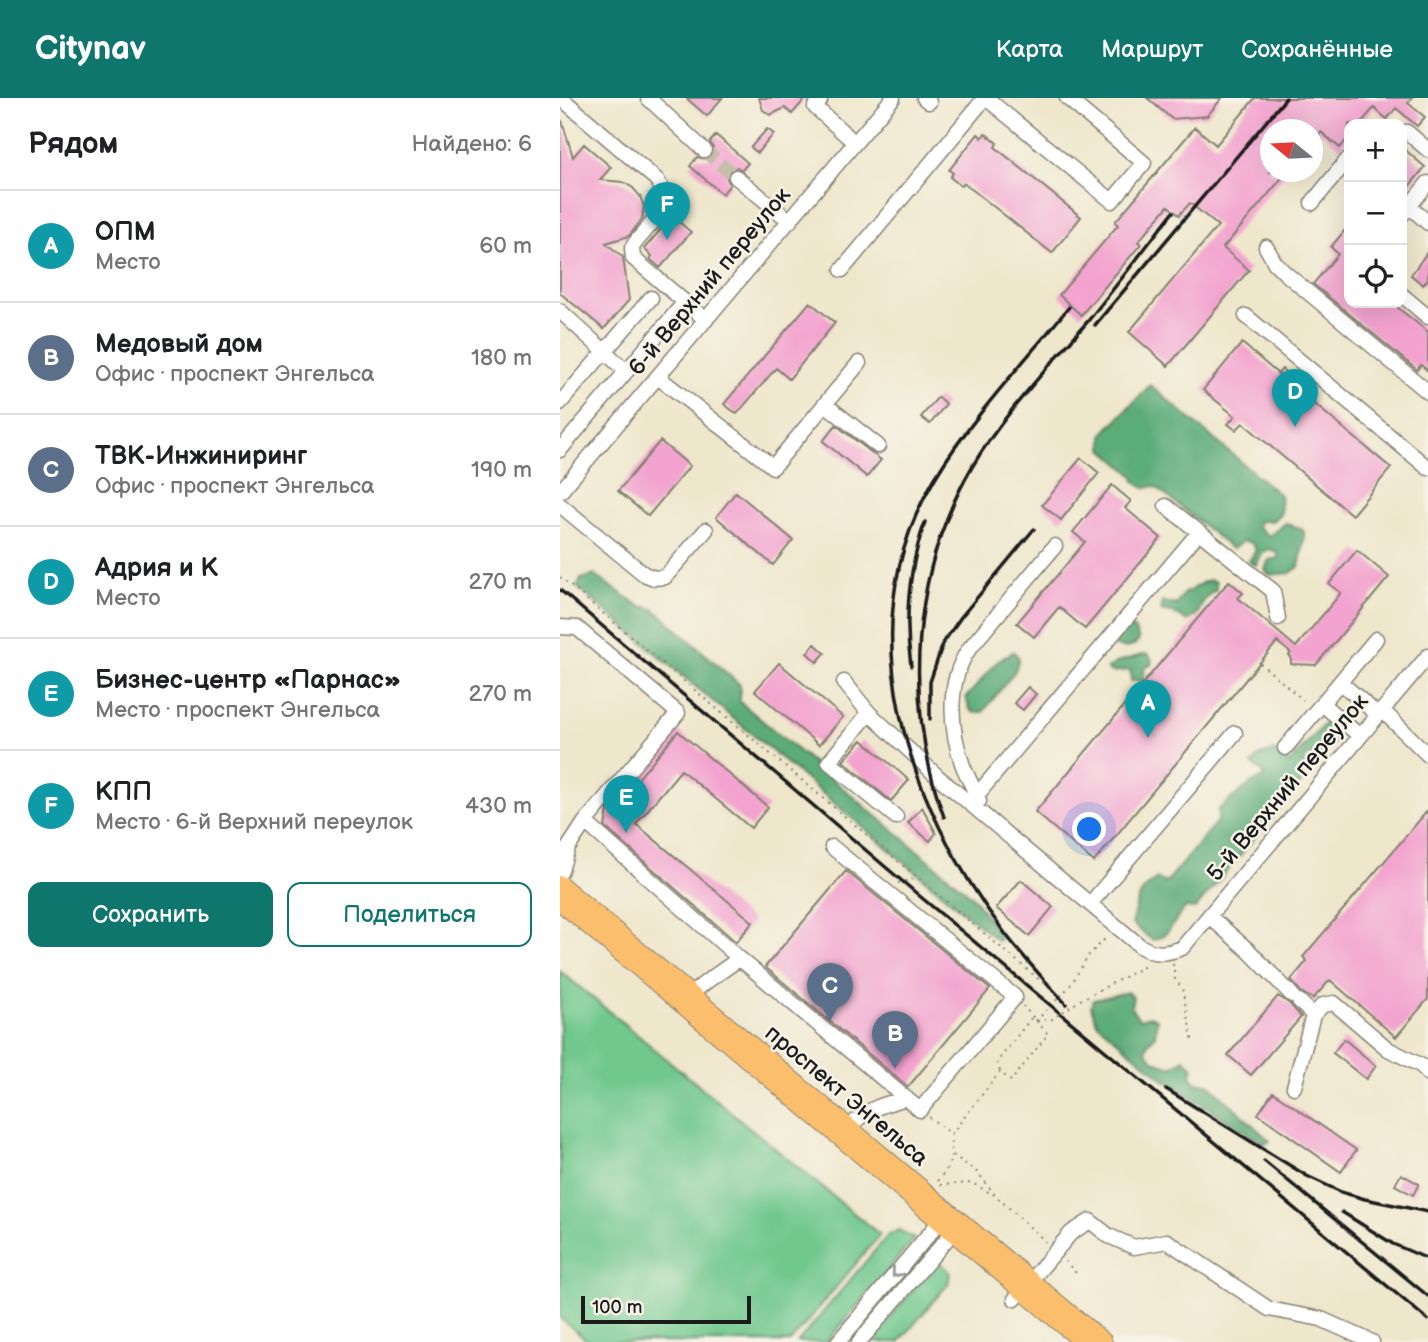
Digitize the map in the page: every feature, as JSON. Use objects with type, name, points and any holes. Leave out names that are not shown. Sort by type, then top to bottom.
[{"type":"main road","name":"проспект Энгельса","points":[[560,885],[849,1128],[1022,1290],[1084,1342]]},
{"type":"main road","name":"проспект Энгельса","points":[[560,901],[949,1223]]},
{"type":"main road","name":"проспект Энгельса","points":[[1022,1290],[1103,1342]]},
{"type":"street","points":[[561,98],[657,180],[662,189],[664,206],[632,248],[633,258],[706,320]]},
{"type":"street","points":[[648,98],[704,150]]},
{"type":"street","name":"6-й Верхний переулок","points":[[560,494],[893,98]]},
{"type":"street","points":[[842,270],[986,98],[1112,201],[1144,163],[1067,98]]},
{"type":"street","points":[[820,101],[815,107],[841,125],[855,143]]},
{"type":"street","points":[[1407,132],[1428,150]]},
{"type":"street","points":[[1312,203],[1344,165]]},
{"type":"street","points":[[736,177],[790,221]]},
{"type":"street","points":[[1407,208],[1428,183]]},
{"type":"street","points":[[1407,211],[1428,223]]},
{"type":"street","points":[[1266,247],[1284,273],[1428,392]]},
{"type":"street","points":[[560,403],[651,298]]},
{"type":"street","points":[[1407,299],[1428,317]]},
{"type":"street","points":[[560,450],[684,303]]},
{"type":"street","points":[[560,312],[626,371]]},
{"type":"street","points":[[1246,316],[1428,468]]},
{"type":"street","points":[[658,377],[773,467],[859,363]]},
{"type":"street","points":[[825,404],[878,446]]},
{"type":"street","points":[[560,494],[644,574],[654,578],[665,577],[706,530]]},
{"type":"street","points":[[1166,506],[1273,591],[1278,618]]},
{"type":"street","points":[[977,795],[1199,532]]},
{"type":"street","points":[[987,818],[962,764],[957,743],[953,700],[955,678],[959,663],[969,649],[1055,546]]},
{"type":"street","points":[[560,627],[577,628],[678,713],[585,822],[568,848],[560,873]]},
{"type":"street","points":[[1285,748],[1376,639]]},
{"type":"street","name":"5-й Верхний переулок","points":[[1172,951],[1209,916],[1428,656]]},
{"type":"street","points":[[844,682],[869,713],[987,818],[1090,904],[1100,921],[1117,926],[1146,950],[1172,951]]},
{"type":"street","points":[[1340,682],[1428,755]]},
{"type":"street","points":[[1322,704],[1360,736]]},
{"type":"street","points":[[869,713],[829,762],[896,817]]},
{"type":"street","points":[[1090,904],[1235,733]]},
{"type":"street","points":[[585,822],[739,958],[920,1110],[1015,997],[832,848]]},
{"type":"street","points":[[1209,916],[1249,951],[1312,1015]]},
{"type":"street","points":[[691,995],[703,983],[739,958]]},
{"type":"street","points":[[1294,1087],[1312,1015],[1323,1005],[1334,1003],[1388,1049],[1422,1066],[1428,1074]]},
{"type":"street","points":[[849,1128],[859,1116],[870,1109],[906,1098]]},
{"type":"street","points":[[1022,1290],[1071,1233],[1090,1221],[1109,1236],[1134,1247],[1167,1241],[1269,1309],[1321,1319],[1372,1342]]},
{"type":"street","points":[[838,1342],[949,1223]]},
{"type":"street","points":[[859,1342],[949,1223]]},
{"type":"path","points":[[560,578],[1048,987]]},
{"type":"path","points":[[1260,663],[1303,700]]},
{"type":"path","points":[[884,890],[889,884],[918,878]]},
{"type":"path","points":[[1036,1021],[1070,986],[1088,956],[1117,926]]},
{"type":"path","points":[[1036,1021],[1052,1019],[1082,999],[1172,951],[1175,979],[1182,988],[1194,1043]]},
{"type":"path","points":[[1015,997],[1048,1034],[1011,1081],[1000,1072],[997,1062],[1032,1017]]},
{"type":"path","points":[[996,1197],[972,1183],[932,1186],[953,1155],[951,1134],[1000,1072]]},
{"type":"path","points":[[920,1110],[951,1134]]},
{"type":"path","points":[[953,1155],[978,1173],[996,1197],[1077,1273]]},
{"type":"green space","points":[[1150,385],[1280,495],[1281,513],[1272,521],[1260,521],[1258,527],[1269,536],[1286,523],[1303,530],[1305,536],[1299,567],[1290,573],[1269,575],[1265,569],[1269,560],[1279,558],[1277,552],[1270,549],[1263,552],[1256,565],[1252,564],[1249,561],[1256,550],[1252,543],[1244,541],[1232,549],[1155,486],[1144,488],[1103,449],[1103,434]]},
{"type":"green space","points":[[594,575],[640,606],[654,609],[740,685],[740,702],[973,897],[1001,938],[998,941],[577,587],[581,579]]},
{"type":"green space","points":[[1210,580],[1216,582],[1216,590],[1207,597],[1192,618],[1187,621],[1161,610],[1162,602],[1176,605],[1184,593]]},
{"type":"green space","points":[[1128,626],[1135,630],[1139,640],[1127,648],[1113,644]]},
{"type":"green space","points":[[1014,652],[1019,658],[1015,671],[983,712],[974,713],[969,708],[966,697],[999,660]]},
{"type":"green space","points":[[1149,655],[1152,661],[1151,665],[1144,668],[1145,679],[1142,681],[1131,681],[1130,670],[1112,672],[1107,669],[1120,662]]},
{"type":"green space","points":[[1326,722],[1336,722],[1344,727],[1343,733],[1337,735],[1336,742],[1331,744],[1326,741],[1321,747],[1322,754],[1318,757],[1309,755],[1305,759],[1302,782],[1195,909],[1185,908],[1168,932],[1152,940],[1132,924],[1137,904],[1146,887],[1158,879],[1166,883],[1218,820],[1218,810],[1263,778],[1264,773],[1252,764],[1260,755],[1274,751],[1289,763]]},
{"type":"green space","points":[[560,971],[880,1235],[790,1342],[589,1342],[560,1318]]},
{"type":"green space","points":[[1127,992],[1133,997],[1131,1007],[1139,1019],[1150,1016],[1157,1019],[1155,1036],[1148,1043],[1146,1051],[1154,1061],[1172,1067],[1184,1059],[1193,1067],[1191,1075],[1195,1082],[1209,1084],[1270,1141],[1264,1144],[1162,1078],[1097,1023],[1091,1007],[1093,1000]]},
{"type":"green space","points":[[899,1230],[914,1239],[827,1342],[798,1342],[888,1235]]},
{"type":"green space","points":[[938,1260],[950,1272],[948,1284],[899,1342],[870,1342]]},
{"type":"building","points":[[686,98],[722,98],[707,116]]},
{"type":"building","points":[[759,98],[806,98],[792,114],[785,108],[770,115],[763,110]]},
{"type":"building","points":[[1147,98],[1222,98],[1207,116],[1172,119]]},
{"type":"building","points":[[1255,98],[1412,98],[1408,103],[1425,117],[1417,126],[1396,108],[1387,119],[1374,108],[1364,119],[1344,119],[1344,143],[1340,148],[1323,134],[1323,119],[1260,119],[1260,182],[1279,182],[1223,248],[1249,270],[1168,366],[1129,332],[1218,226],[1190,203],[1179,215],[1168,206],[1138,242],[1141,244],[1081,315],[1059,295],[1118,225],[1115,222],[1195,127],[1216,145]]},
{"type":"building","points":[[562,121],[573,157],[584,144],[611,167],[600,180],[623,182],[633,188],[644,207],[642,219],[629,236],[606,243],[623,257],[629,300],[604,329],[560,293]]},
{"type":"building","points":[[767,129],[774,134],[757,153],[751,147]]},
{"type":"building","points":[[985,133],[997,143],[995,147],[1081,217],[1052,253],[964,183],[961,186],[950,177],[953,173],[949,170],[978,134],[982,138]]},
{"type":"building","points":[[716,135],[748,163],[742,170],[737,167],[729,170],[726,176],[730,185],[722,194],[690,166],[697,157],[706,159],[711,156],[713,148],[710,142]]},
{"type":"building","points":[[1407,151],[1425,167],[1407,189]]},
{"type":"building","points":[[672,216],[691,232],[660,268],[644,249]]},
{"type":"building","points":[[1344,231],[1344,308],[1398,308],[1428,332],[1428,371],[1421,365],[1417,370],[1313,284],[1338,254],[1331,247]]},
{"type":"building","points":[[1428,251],[1428,279],[1423,285],[1411,275]]},
{"type":"building","points":[[810,302],[835,323],[789,379],[776,368],[737,414],[724,404]]},
{"type":"building","points":[[1242,343],[1278,374],[1282,369],[1290,377],[1287,381],[1391,468],[1352,515],[1243,423],[1236,430],[1228,424],[1235,416],[1203,390]]},
{"type":"building","points":[[938,397],[946,404],[930,424],[921,417]]},
{"type":"building","points":[[836,425],[881,460],[867,477],[823,441]]},
{"type":"building","points":[[660,441],[690,466],[648,516],[618,491]]},
{"type":"building","points":[[1081,458],[1099,473],[1061,520],[1042,505]]},
{"type":"building","points":[[1112,485],[1131,501],[1125,508],[1161,538],[1085,629],[1059,607],[1034,637],[1017,623],[1085,542],[1073,532]]},
{"type":"building","points":[[736,492],[793,540],[773,565],[716,517]]},
{"type":"building","points":[[1357,550],[1389,577],[1316,665],[1291,664],[1291,653],[1277,642],[1094,862],[1035,812],[1229,581],[1243,593],[1238,598],[1296,647],[1341,593],[1329,584]]},
{"type":"building","points":[[815,644],[825,653],[817,662],[807,653]]},
{"type":"building","points":[[779,663],[843,717],[819,745],[755,691]]},
{"type":"building","points":[[1028,687],[1036,694],[1023,710],[1014,703]]},
{"type":"building","points":[[678,731],[768,807],[751,828],[681,770],[636,824],[753,922],[736,942],[605,827],[608,810],[615,802],[617,804]]},
{"type":"building","points":[[862,740],[909,780],[891,801],[843,761]]},
{"type":"building","points":[[922,807],[936,833],[930,841],[908,823]]},
{"type":"building","points":[[1428,810],[1428,999],[1396,1037],[1330,980],[1313,999],[1301,992],[1291,980],[1307,961],[1303,957]]},
{"type":"building","points":[[846,871],[990,989],[908,1087],[765,967]]},
{"type":"building","points":[[1021,880],[1053,907],[1029,936],[996,908]]},
{"type":"building","points":[[1278,996],[1290,1004],[1301,1017],[1251,1075],[1228,1055]]},
{"type":"building","points":[[1344,1039],[1376,1066],[1366,1079],[1333,1053]]},
{"type":"building","points":[[1273,1092],[1356,1150],[1341,1172],[1258,1114]]},
{"type":"building","points":[[1401,1174],[1419,1184],[1413,1195],[1395,1185]]},
{"type":"tunnel","points":[[704,150],[736,177]]},
{"type":"railway","points":[[1095,325],[1286,98]]},
{"type":"railway","points":[[944,817],[931,774],[922,729],[919,684],[920,639],[936,550],[972,467],[998,428],[1088,321],[1173,212]]},
{"type":"railway","points":[[1066,1004],[1004,932],[970,882],[940,828],[916,771],[900,713],[892,653],[895,594],[908,535],[935,478],[982,412],[1069,307]]},
{"type":"railway","points":[[911,666],[909,593],[925,522]]},
{"type":"railway","points":[[930,719],[930,682],[943,643],[961,617],[1034,529]]},
{"type":"railway","points":[[560,590],[922,898],[1428,1320]]},
{"type":"railway","points":[[1166,1089],[1307,1176],[1341,1192],[1428,1212]]},
{"type":"railway","points":[[1264,1161],[1428,1296]]},
{"type":"railway","points":[[1342,1212],[1393,1244],[1428,1259]]},
{"type":"place","name":"КПП","points":[[667,240]]},
{"type":"place","name":"Адрия и К","points":[[1295,427]]},
{"type":"place","name":"ОПМ","points":[[1148,738]]},
{"type":"place","name":"Бизнес-центр «Парнас»","points":[[626,833]]},
{"type":"place","name":"ТВК-Инжиниринг","points":[[830,1021]]},
{"type":"place","name":"Медовый дом","points":[[895,1069]]}]
